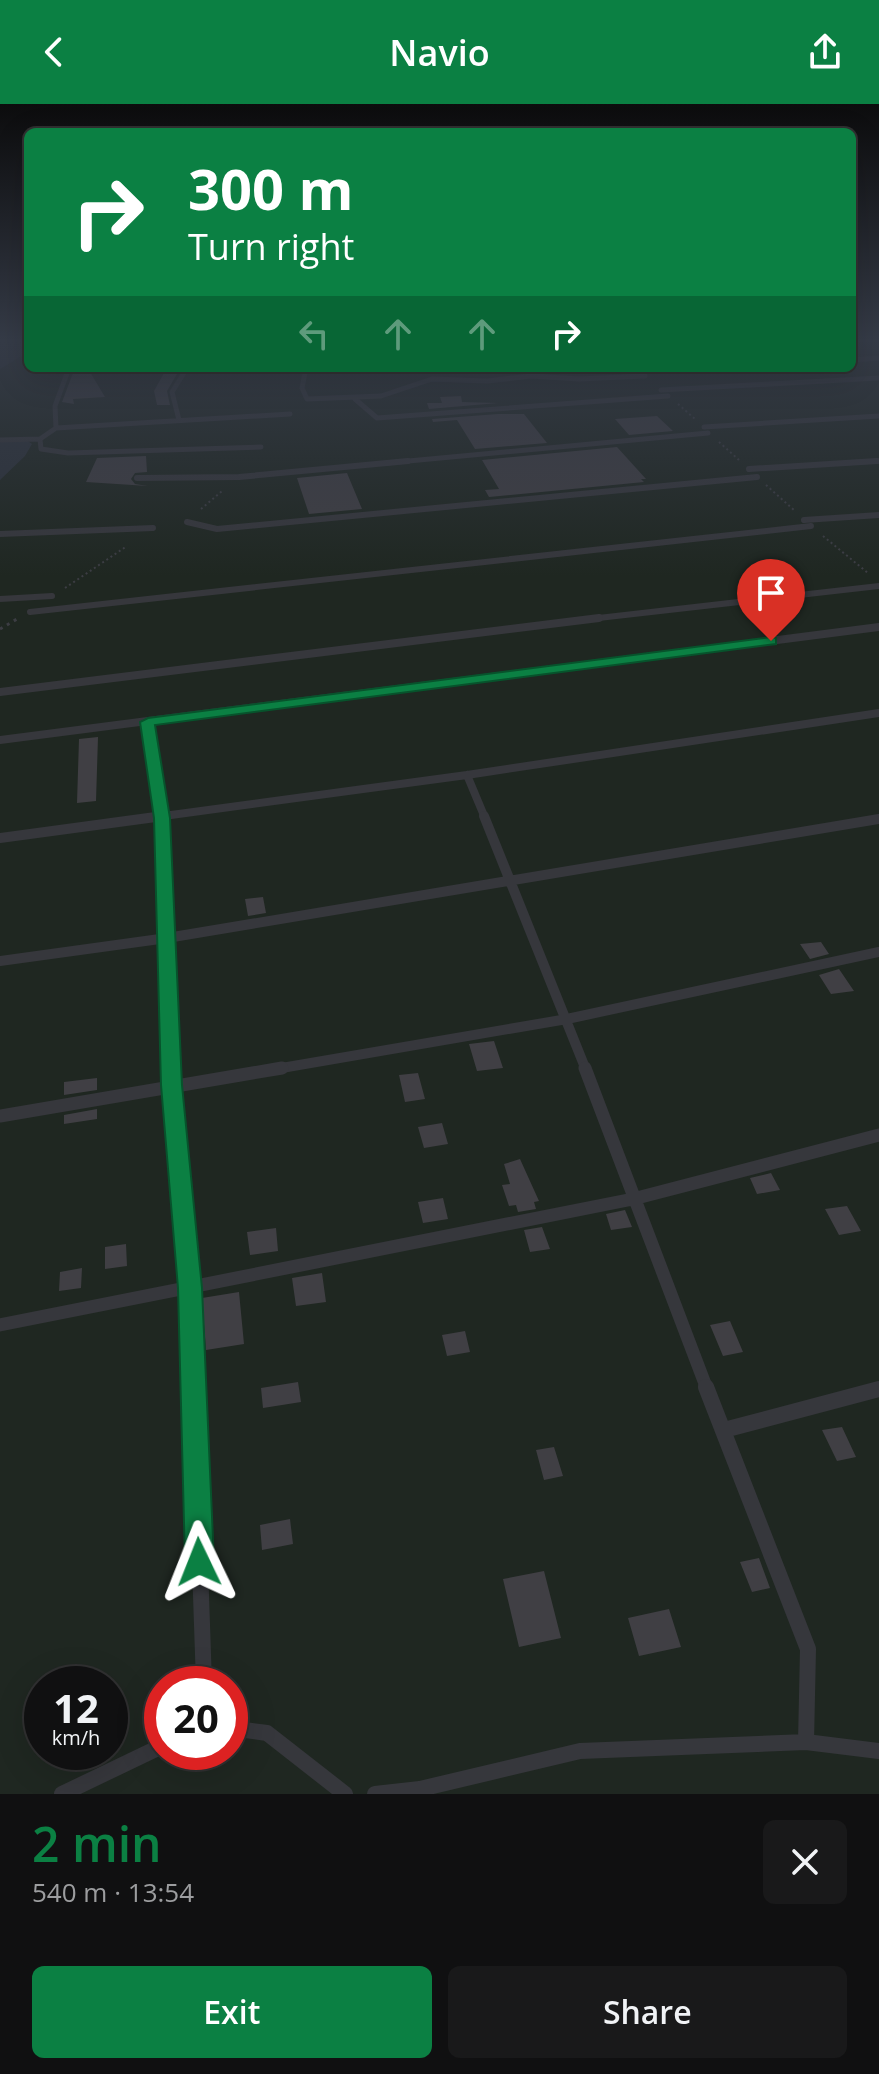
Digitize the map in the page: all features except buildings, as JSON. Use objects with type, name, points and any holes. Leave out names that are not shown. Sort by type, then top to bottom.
[{"type":"lane","points":[[56,418],[56,428]]},
{"type":"lane","points":[[0,440],[40,439],[56,428],[218,418]]},
{"type":"lane","points":[[137,478],[239,477],[856,418]]},
{"type":"lane","points":[[40,439],[41,449],[68,453],[261,447]]},
{"type":"lane","points":[[749,469],[879,461]]},
{"type":"lane","points":[[187,522],[217,529],[757,477]]},
{"type":"lane","points":[[804,520],[879,515]]},
{"type":"lane","points":[[30,612],[811,526]]},
{"type":"lane","points":[[0,534],[153,528]]},
{"type":"lane","points":[[0,692],[878,582]]},
{"type":"lane","points":[[0,599],[52,596]]},
{"type":"lane","points":[[0,740],[879,627]]},
{"type":"lane","points":[[0,838],[162,818],[382,784],[467,775],[879,713]]},
{"type":"lane","points":[[148,722],[162,818],[171,1085],[190,1288],[203,1666]]},
{"type":"lane","points":[[467,775],[567,1019],[633,1199],[808,1649],[806,1742]]},
{"type":"lane","points":[[0,961],[167,938],[879,819]]},
{"type":"lane","points":[[0,1116],[567,1019],[879,952]]},
{"type":"lane","points":[[0,1325],[633,1199],[879,1135]]},
{"type":"lane","points":[[724,1430],[879,1389]]},
{"type":"lane","points":[[248,1730],[267,1733],[345,1794]]},
{"type":"lane","points":[[375,1794],[420,1789],[580,1751],[806,1742],[879,1751]]},
{"type":"lane","points":[[62,1794],[144,1755]]},
{"type":"shaded area","points":[[0,418],[879,418],[879,1794],[0,1794]]},
{"type":"shaded area","points":[[25,439],[32,444],[25,456],[0,480],[0,442]]},
{"type":"route","points":[[199,1562],[190,1288],[171,1085],[162,818],[148,722],[771,641]]}]
